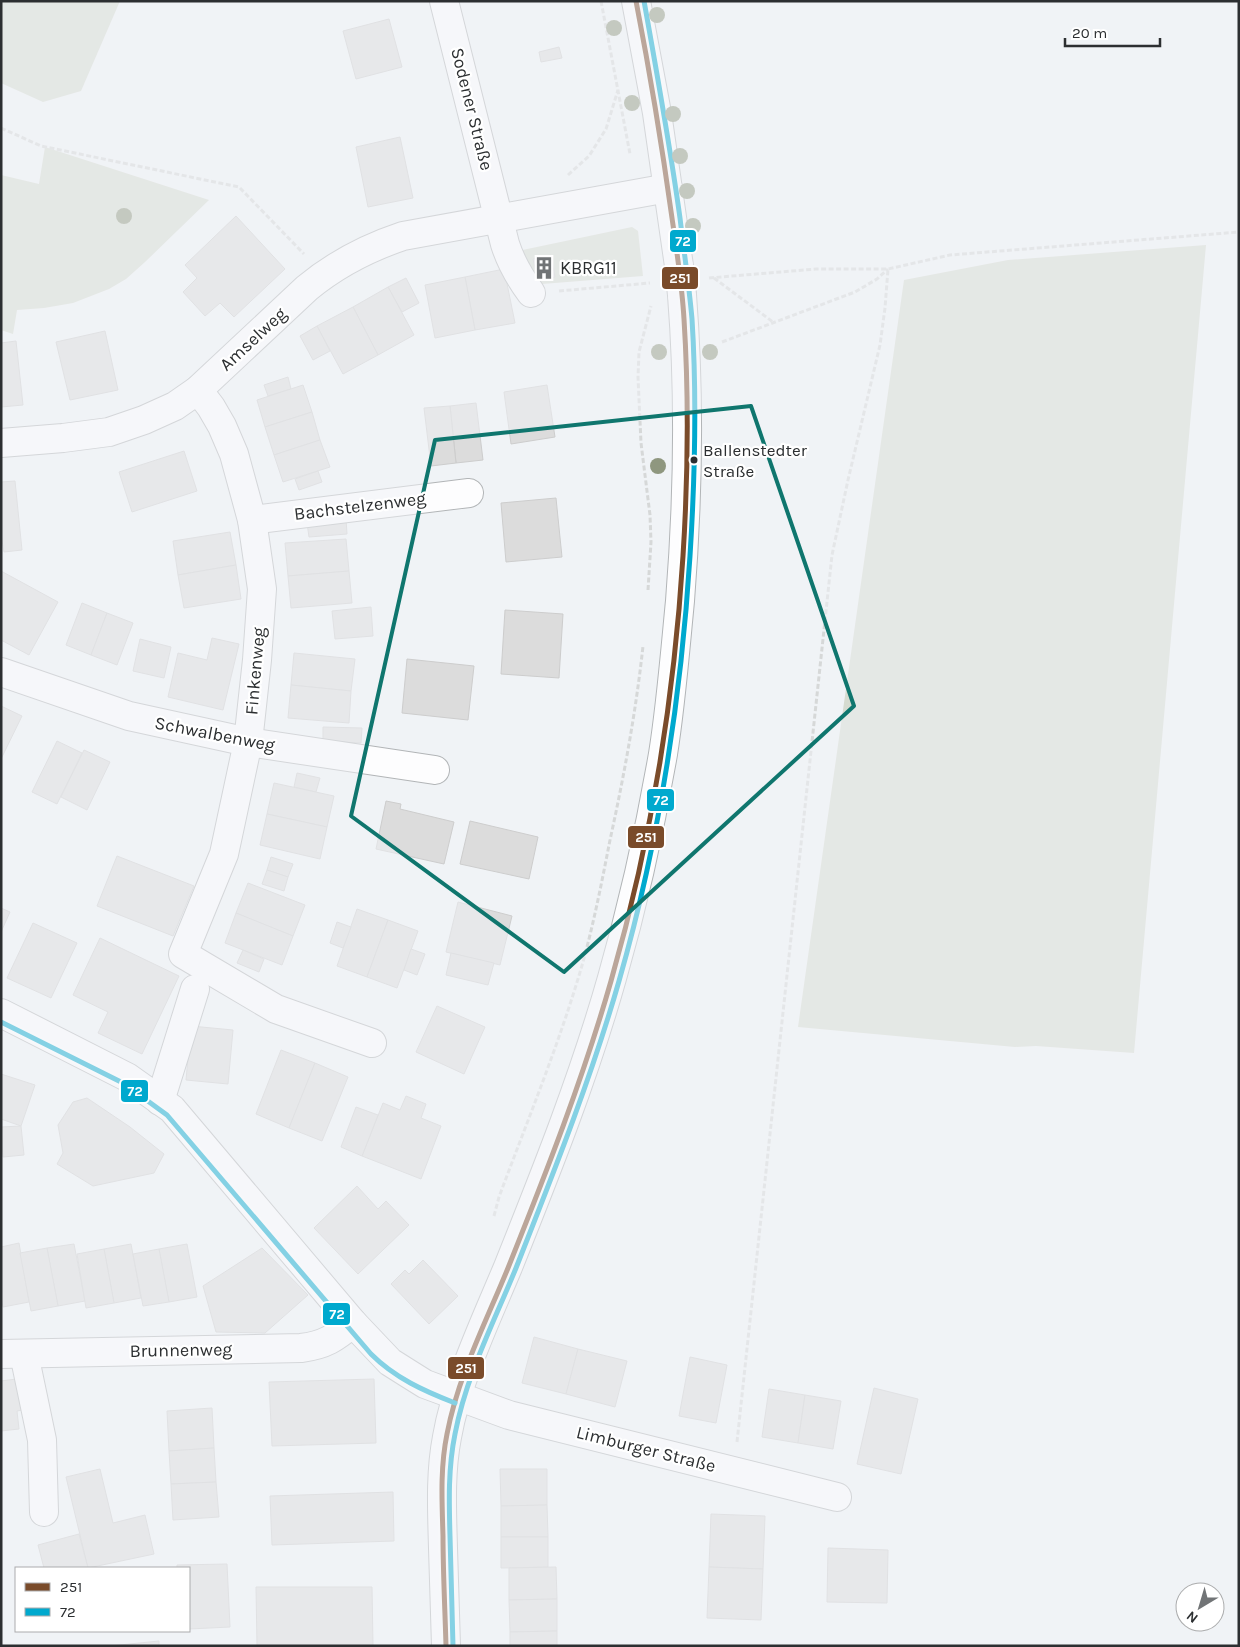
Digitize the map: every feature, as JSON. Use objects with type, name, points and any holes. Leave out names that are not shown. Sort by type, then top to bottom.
[{"type":"street","name":"Sodener Straße","points":[[444,1],[511,261],[518,276],[531,294]]},
{"type":"street","points":[[446,1646],[442,1497],[446,1439],[458,1396],[552,1155],[592,1042],[612,978],[631,908],[648,832],[664,743],[674,668],[683,559],[688,464],[685,341],[679,266],[668,188],[657,113],[636,1]]},
{"type":"street","points":[[499,218],[668,188]]},
{"type":"street","name":"Amselweg","points":[[1,443],[109,432],[144,420],[175,406],[198,390],[307,288],[351,258],[403,236],[499,218]]},
{"type":"street","name":"Finkenweg","points":[[198,390],[222,426],[234,454],[252,520],[262,589],[248,742],[224,854],[183,954],[276,1009],[372,1043]]},
{"type":"street","name":"Bachstelzenweg","points":[[252,520],[469,493]]},
{"type":"street","name":"Schwalbenweg","points":[[1,672],[129,716],[248,742],[435,770]]},
{"type":"street","points":[[160,1101],[195,989]]},
{"type":"street","name":"Limburger Straße","points":[[1,1013],[127,1077],[172,1109],[353,1323],[390,1362],[425,1384],[509,1414],[837,1497]]},
{"type":"street","name":"Brunnenweg","points":[[13,1354],[301,1348],[327,1342],[338,1336],[353,1323]]},
{"type":"street","points":[[13,1354],[42,1440],[44,1512]]},
{"type":"path","points":[[601,1],[637,193]]},
{"type":"path","points":[[562,180],[589,156],[606,129],[618,89]]},
{"type":"path","points":[[1,128],[41,146],[239,186],[324,275]]},
{"type":"path","points":[[722,342],[855,292],[877,279],[888,269],[932,258],[970,253],[1239,232]]},
{"type":"path","points":[[734,1471],[832,555],[880,344],[888,269]]},
{"type":"path","points":[[713,278],[773,322]]},
{"type":"path","points":[[648,598],[651,542],[650,515],[641,443],[638,377],[639,352],[651,303]]},
{"type":"path","points":[[493,1223],[499,1197],[556,1044],[585,953],[617,808],[630,736],[644,638]]},
{"type":"highlighted area","points":[[751,406],[854,706],[564,972],[351,816],[435,440]]},
{"type":"shaded area","points":[[1,1],[120,1],[81,91],[43,102],[1,83]]},
{"type":"shaded area","points":[[45,147],[209,200],[126,279],[109,289],[73,303],[17,310],[13,334],[1,330],[1,175],[39,184]]},
{"type":"shaded area","points":[[632,227],[638,231],[643,276],[542,284],[513,252]]},
{"type":"shaded area","points":[[1206,245],[1134,1053],[1036,1046],[1015,1047],[798,1027],[904,280],[1008,260]]},
{"type":"building","points":[[389,19],[402,67],[356,79],[343,31]]},
{"type":"building","points":[[559,47],[562,58],[541,62],[539,52]]},
{"type":"building","points":[[400,137],[413,198],[368,207],[356,147]]},
{"type":"building","points":[[236,216],[285,269],[234,317],[220,303],[205,316],[183,292],[197,278],[185,265]]},
{"type":"building","name":"KBRG11","points":[[551,255],[555,277],[538,281],[533,259]]},
{"type":"building","points":[[504,269],[515,323],[475,330],[465,277]]},
{"type":"building","points":[[465,277],[475,330],[435,338],[425,285]]},
{"type":"building","points":[[406,278],[419,303],[402,312],[388,287]]},
{"type":"building","points":[[388,287],[414,335],[378,355],[353,307]]},
{"type":"building","points":[[353,307],[378,355],[343,374],[317,326]]},
{"type":"building","points":[[317,326],[330,351],[313,360],[300,336]]},
{"type":"building","points":[[105,331],[118,390],[70,400],[56,342]]},
{"type":"building","points":[[16,341],[23,405],[1,407],[1,343]]},
{"type":"building","points":[[288,377],[291,389],[268,396],[264,385]]},
{"type":"building","points":[[303,385],[312,412],[265,427],[257,400]]},
{"type":"building","points":[[547,385],[555,437],[511,444],[504,392]]},
{"type":"building","points":[[476,403],[483,460],[456,463],[450,406]]},
{"type":"building","points":[[450,406],[456,463],[431,466],[424,408]]},
{"type":"building","points":[[312,412],[320,440],[274,455],[265,427]]},
{"type":"building","points":[[320,440],[330,467],[283,482],[274,455]]},
{"type":"building","points":[[184,451],[197,491],[132,512],[119,472]]},
{"type":"building","points":[[318,471],[322,482],[299,490],[295,479]]},
{"type":"building","points":[[15,481],[22,550],[4,552],[1,535],[1,482]]},
{"type":"building","points":[[556,498],[562,557],[506,562],[501,503]]},
{"type":"building","points":[[346,519],[347,534],[309,537],[307,523]]},
{"type":"building","points":[[230,532],[236,565],[178,575],[173,541]]},
{"type":"building","points":[[346,539],[349,571],[288,576],[285,543]]},
{"type":"building","points":[[236,565],[241,599],[184,608],[178,575]]},
{"type":"building","points":[[1,571],[58,602],[29,655],[1,640]]},
{"type":"building","points":[[349,571],[352,603],[291,608],[288,576]]},
{"type":"building","points":[[82,603],[107,613],[91,655],[66,645]]},
{"type":"building","points":[[371,607],[373,636],[335,639],[332,611]]},
{"type":"building","points":[[505,610],[563,614],[559,678],[501,674]]},
{"type":"building","points":[[107,613],[133,623],[117,665],[91,655]]},
{"type":"building","points":[[212,638],[239,644],[223,710],[168,697],[178,653],[207,660]]},
{"type":"building","points":[[140,639],[171,647],[164,678],[133,671]]},
{"type":"building","points":[[294,653],[355,659],[351,691],[291,685]]},
{"type":"building","points":[[407,659],[474,666],[468,720],[402,713]]},
{"type":"building","points":[[291,685],[351,691],[349,723],[288,718]]},
{"type":"building","points":[[1,706],[22,716],[1,759]]},
{"type":"building","points":[[323,727],[362,728],[361,743],[323,741]]},
{"type":"building","points":[[57,741],[82,753],[57,804],[32,792]]},
{"type":"building","points":[[84,750],[110,762],[87,810],[61,797]]},
{"type":"building","points":[[297,773],[320,778],[316,792],[294,787]]},
{"type":"building","points":[[274,783],[334,796],[327,827],[267,814]]},
{"type":"building","points":[[386,801],[401,804],[400,809],[454,822],[444,864],[376,849]]},
{"type":"building","points":[[267,814],[327,827],[320,859],[260,845]]},
{"type":"building","points":[[470,821],[538,837],[529,879],[460,864]]},
{"type":"building","points":[[117,856],[194,886],[173,936],[97,906]]},
{"type":"building","points":[[271,857],[293,864],[288,877],[267,870]]},
{"type":"building","points":[[267,870],[288,877],[284,891],[262,884]]},
{"type":"building","points":[[248,883],[305,905],[293,936],[236,913]]},
{"type":"building","points":[[458,902],[512,916],[500,965],[446,952]]},
{"type":"building","points":[[1,908],[10,912],[1,932]]},
{"type":"building","points":[[357,909],[388,920],[367,977],[337,966]]},
{"type":"building","points":[[236,913],[293,936],[282,965],[225,943]]},
{"type":"building","points":[[388,920],[418,931],[397,988],[367,977]]},
{"type":"building","points":[[337,922],[351,927],[343,948],[330,943]]},
{"type":"building","points":[[33,923],[77,943],[51,998],[7,978]]},
{"type":"building","points":[[100,938],[179,976],[142,1054],[98,1033],[108,1012],[73,995]]},
{"type":"building","points":[[411,949],[425,954],[417,975],[404,970]]},
{"type":"building","points":[[243,950],[264,959],[259,972],[237,963]]},
{"type":"building","points":[[451,953],[494,963],[488,985],[446,975]]},
{"type":"building","points":[[437,1006],[485,1027],[464,1074],[416,1052]]},
{"type":"building","points":[[191,1026],[233,1030],[228,1084],[186,1080]]},
{"type":"building","points":[[281,1050],[315,1063],[289,1128],[256,1114]]},
{"type":"building","points":[[315,1063],[348,1077],[322,1141],[289,1128]]},
{"type":"building","points":[[1,1074],[35,1085],[21,1126],[1,1119]]},
{"type":"building","points":[[406,1096],[426,1104],[421,1118],[441,1126],[421,1179],[362,1156],[383,1103],[400,1110]]},
{"type":"building","points":[[87,1098],[130,1127],[164,1154],[154,1173],[93,1186],[57,1164],[63,1153],[58,1125],[73,1102]]},
{"type":"building","points":[[356,1107],[378,1115],[362,1156],[341,1147]]},
{"type":"building","points":[[21,1126],[24,1155],[3,1157],[1,1127]]},
{"type":"building","points":[[357,1186],[378,1209],[386,1201],[409,1225],[358,1274],[314,1228]]},
{"type":"building","points":[[19,1243],[29,1302],[3,1307],[1,1297],[1,1247]]},
{"type":"building","points":[[74,1244],[85,1301],[58,1306],[47,1248]]},
{"type":"building","points":[[131,1244],[141,1298],[114,1303],[104,1249]]},
{"type":"building","points":[[187,1244],[197,1297],[169,1302],[159,1249]]},
{"type":"building","points":[[47,1248],[58,1306],[31,1311],[20,1253]]},
{"type":"building","points":[[262,1248],[308,1295],[265,1333],[216,1332],[203,1286]]},
{"type":"building","points":[[104,1249],[114,1303],[86,1308],[77,1254]]},
{"type":"building","points":[[159,1249],[169,1302],[143,1306],[133,1254]]},
{"type":"building","points":[[423,1260],[458,1296],[429,1324],[391,1284],[405,1270],[409,1274]]},
{"type":"building","points":[[534,1337],[578,1349],[566,1394],[522,1383]]},
{"type":"building","points":[[578,1349],[627,1361],[615,1407],[566,1394]]},
{"type":"building","points":[[690,1357],[727,1365],[716,1423],[679,1416]]},
{"type":"building","points":[[24,1378],[28,1409],[17,1411],[19,1429],[1,1431],[1,1381]]},
{"type":"building","points":[[374,1379],[376,1443],[272,1446],[269,1382]]},
{"type":"building","points":[[874,1388],[918,1399],[901,1474],[857,1464]]},
{"type":"building","points":[[769,1389],[805,1395],[798,1443],[762,1437]]},
{"type":"building","points":[[805,1395],[841,1401],[833,1449],[798,1443]]},
{"type":"building","points":[[212,1408],[214,1448],[169,1451],[167,1411]]},
{"type":"building","points":[[214,1448],[216,1482],[171,1484],[169,1451]]},
{"type":"building","points":[[100,1469],[113,1523],[145,1515],[154,1554],[88,1567],[66,1477]]},
{"type":"building","points":[[500,1469],[547,1469],[547,1505],[501,1506]]},
{"type":"building","points":[[216,1482],[219,1517],[173,1520],[171,1484]]},
{"type":"building","points":[[393,1492],[394,1541],[272,1545],[270,1496]]},
{"type":"building","points":[[547,1505],[548,1537],[501,1537],[501,1506]]},
{"type":"building","points":[[711,1514],[765,1516],[763,1569],[709,1567]]},
{"type":"building","points":[[79,1534],[88,1567],[44,1567],[38,1545]]},
{"type":"building","points":[[501,1537],[548,1537],[548,1567],[501,1568]]},
{"type":"building","points":[[828,1548],[888,1550],[887,1603],[827,1602]]},
{"type":"building","points":[[227,1564],[230,1627],[190,1629],[190,1567],[177,1567],[177,1565]]},
{"type":"building","points":[[556,1567],[557,1599],[509,1600],[509,1568]]},
{"type":"building","points":[[709,1567],[763,1569],[761,1620],[707,1618]]},
{"type":"building","points":[[256,1587],[372,1587],[373,1646],[257,1646]]},
{"type":"building","points":[[557,1599],[557,1631],[510,1632],[509,1600]]},
{"type":"building","points":[[557,1631],[557,1646],[510,1646],[510,1632]]},
{"type":"building","points":[[159,1641],[159,1646],[110,1646]]},
{"type":"transit line","name":"251","points":[[446,1646],[442,1485],[443,1460],[452,1412],[465,1370],[508,1268],[563,1126],[611,981],[638,876],[649,823],[659,770],[674,664],[686,497],[686,349],[679,268],[651,82],[636,1]]},
{"type":"transit line","name":"72","points":[[453,1646],[449,1485],[451,1460],[460,1412],[473,1370],[516,1268],[571,1126],[619,981],[646,876],[657,823],[681,664],[690,556],[694,467],[695,408],[692,319],[676,191],[644,1]]},
{"type":"transit line","name":"72","points":[[1,1022],[123,1083],[167,1115],[371,1354],[380,1363],[410,1383],[455,1403]]},
{"type":"place","name":"KBRG11","points":[[544,268]]},
{"type":"place","name":"Ballenstedter Straße","points":[[694,460]]}]
